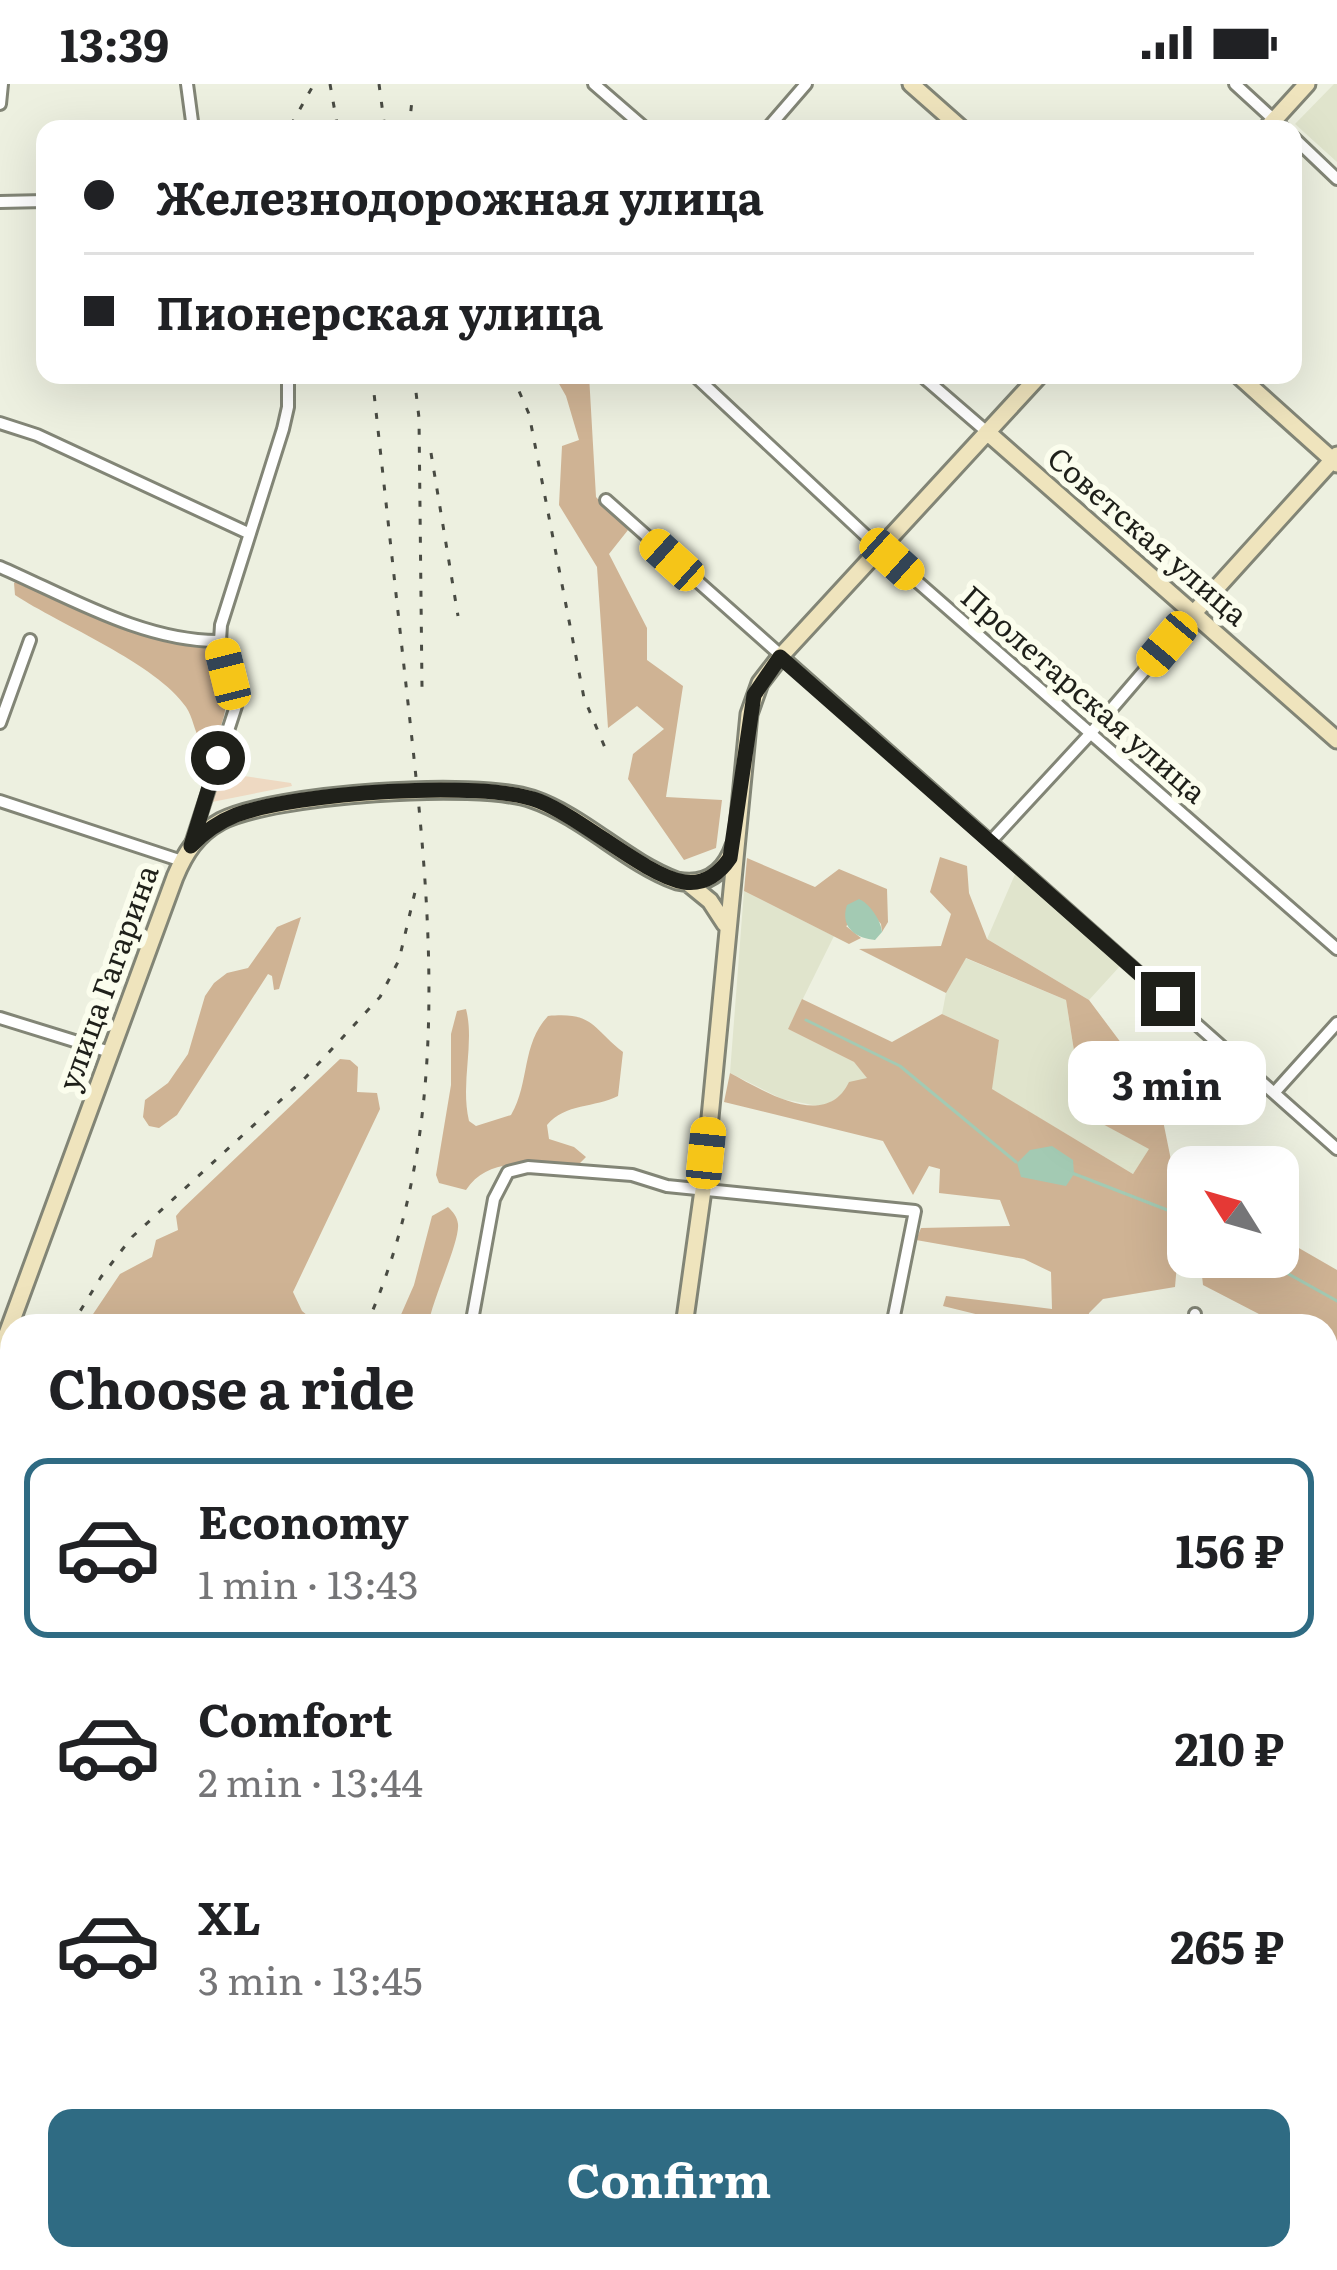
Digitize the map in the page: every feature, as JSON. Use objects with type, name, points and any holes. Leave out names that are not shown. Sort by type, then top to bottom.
[{"type":"main road","points":[[911,84],[952,120]]},
{"type":"main road","points":[[1280,120],[1307,84]]},
{"type":"main road","points":[[686,1314],[703,1190],[749,714],[760,683],[1032,384]]},
{"type":"main road","points":[[1193,614],[1335,460],[1248,384]]},
{"type":"main road","name":"Советская улица","points":[[987,432],[1337,740]]},
{"type":"main road","name":"улица Гагарина","points":[[14,1314],[186,853],[220,822],[314,798],[480,789],[516,794],[562,812],[664,876],[688,883]]},
{"type":"main road","points":[[688,883],[717,874],[734,846]]},
{"type":"main road","points":[[688,883],[710,901],[727,926]]},
{"type":"street","points":[[0,104],[2,84]]},
{"type":"street","points":[[187,84],[192,120]]},
{"type":"street","points":[[594,84],[636,120]]},
{"type":"street","points":[[774,120],[806,84]]},
{"type":"street","points":[[1234,84],[1269,120]]},
{"type":"street","points":[[1302,145],[1337,178]]},
{"type":"street","points":[[0,202],[36,201]]},
{"type":"street","points":[[0,801],[186,853],[234,720],[236,706],[220,641],[227,595],[283,429],[288,384]]},
{"type":"street","name":"Пролетарская улица","points":[[704,384],[880,549],[1337,949]]},
{"type":"street","name":"Советская улица","points":[[931,384],[987,432]]},
{"type":"street","points":[[0,423],[37,435],[248,533]]},
{"type":"street","points":[[606,500],[1337,1149]]},
{"type":"street","points":[[0,567],[120,620],[191,641],[220,641]]},
{"type":"street","points":[[991,841],[1193,614]]},
{"type":"street","points":[[0,723],[30,640]]},
{"type":"street","points":[[0,1018],[110,1052]]},
{"type":"street","points":[[1274,1093],[1337,1023]]},
{"type":"street","points":[[473,1314],[494,1199],[508,1172],[528,1167],[632,1175],[667,1186],[915,1211],[894,1314]]},
{"type":"shaded area","points":[[1337,84],[1337,162],[1302,130],[1299,120]]},
{"type":"shaded area","points":[[559,384],[590,384],[596,497],[628,530],[609,554],[647,628],[647,660],[683,686],[666,797],[722,800],[716,848],[684,860],[628,779],[633,754],[664,729],[637,706],[608,728],[597,567],[559,505],[562,446],[579,440]]},
{"type":"shaded area","points":[[24,575],[117,621],[207,650],[226,683],[222,723],[210,744],[201,742],[186,707],[153,675],[15,595],[14,583]]},
{"type":"shaded area","points":[[218,775],[292,786],[212,802],[210,794]]},
{"type":"shaded area","points":[[940,857],[967,866],[969,893],[987,939],[1089,1000],[1157,1091],[1168,1146],[1167,1278],[1176,1278],[1175,1287],[1103,1299],[1089,1314],[975,1314],[943,1306],[946,1296],[1052,1309],[1051,1272],[1024,1259],[916,1240],[921,1228],[1010,1226],[1000,1200],[939,1193],[940,1169],[929,1166],[913,1195],[883,1141],[724,1102],[730,1073],[777,1097],[810,1105],[825,1104],[849,1082],[867,1078],[854,1062],[788,1029],[802,999],[892,1042],[942,1014],[999,1040],[992,1089],[1133,1174],[1149,1149],[1084,1114],[1066,1000],[966,958],[946,993],[859,949],[941,946],[951,914],[930,892]]},
{"type":"shaded area","points":[[747,858],[815,887],[839,869],[887,889],[888,922],[882,932],[871,912],[846,926],[861,938],[849,944],[744,891]]},
{"type":"shaded area","points":[[1016,872],[1121,965],[1089,1000],[987,939]]},
{"type":"shaded area","points":[[744,891],[834,936],[788,1029],[854,1062],[868,1078],[823,1107],[782,1099],[730,1073]]},
{"type":"shaded area","points":[[859,899],[879,922],[882,932],[875,940],[855,934],[847,925],[847,905]]},
{"type":"shaded area","points":[[301,917],[279,989],[274,990],[268,974],[177,1115],[159,1128],[149,1126],[143,1117],[145,1100],[168,1083],[188,1054],[205,996],[214,983],[227,973],[248,968],[277,927]]},
{"type":"shaded area","points":[[965,958],[1066,1000],[1084,1114],[1150,1149],[1133,1174],[991,1089],[999,1040],[942,1014],[946,993]]},
{"type":"shaded area","points":[[466,1009],[467,1106],[469,1121],[476,1126],[511,1115],[529,1051],[548,1016],[584,1019],[623,1052],[618,1096],[571,1109],[547,1125],[549,1139],[574,1147],[586,1157],[575,1168],[515,1164],[488,1171],[466,1190],[439,1183],[436,1175],[451,1085],[451,1034],[457,1011]]},
{"type":"shaded area","points":[[340,1059],[358,1067],[357,1092],[377,1093],[380,1109],[293,1292],[306,1314],[93,1314],[120,1274],[152,1257],[156,1240],[178,1230],[176,1216]]},
{"type":"shaded area","points":[[1052,1146],[1073,1160],[1074,1174],[1066,1186],[1021,1177],[1017,1163],[1030,1150]]},
{"type":"shaded area","points":[[448,1207],[457,1219],[450,1257],[431,1314],[401,1314],[414,1285],[432,1216]]},
{"type":"shaded area","points":[[1299,1248],[1337,1270],[1337,1314],[1259,1314],[1203,1285],[1202,1278],[1299,1278]]},
{"type":"waterway","points":[[806,1020],[900,1066],[1016,1162]]},
{"type":"waterway","points":[[1072,1173],[1167,1210]]},
{"type":"waterway","points":[[1296,1278],[1337,1301]]},
{"type":"railway","points":[[294,120],[314,84]]},
{"type":"railway","points":[[330,84],[336,120]]},
{"type":"railway","points":[[379,84],[384,120]]},
{"type":"railway","points":[[410,120],[412,100]]},
{"type":"railway","points":[[370,1314],[394,1251],[413,1175],[429,1019],[424,860],[373,384]]},
{"type":"railway","points":[[415,384],[422,687]]},
{"type":"railway","points":[[516,384],[529,414],[584,698],[606,750]]},
{"type":"railway","points":[[431,453],[458,616]]},
{"type":"railway","points":[[78,1314],[132,1237],[306,1077],[380,997],[399,960],[415,892]]},
{"type":"route","points":[[218,758],[191,846],[220,822],[242,813],[314,798],[480,789],[536,800],[664,876],[699,882],[717,874],[730,858],[749,714],[760,683],[780,657],[1168,999]]}]
